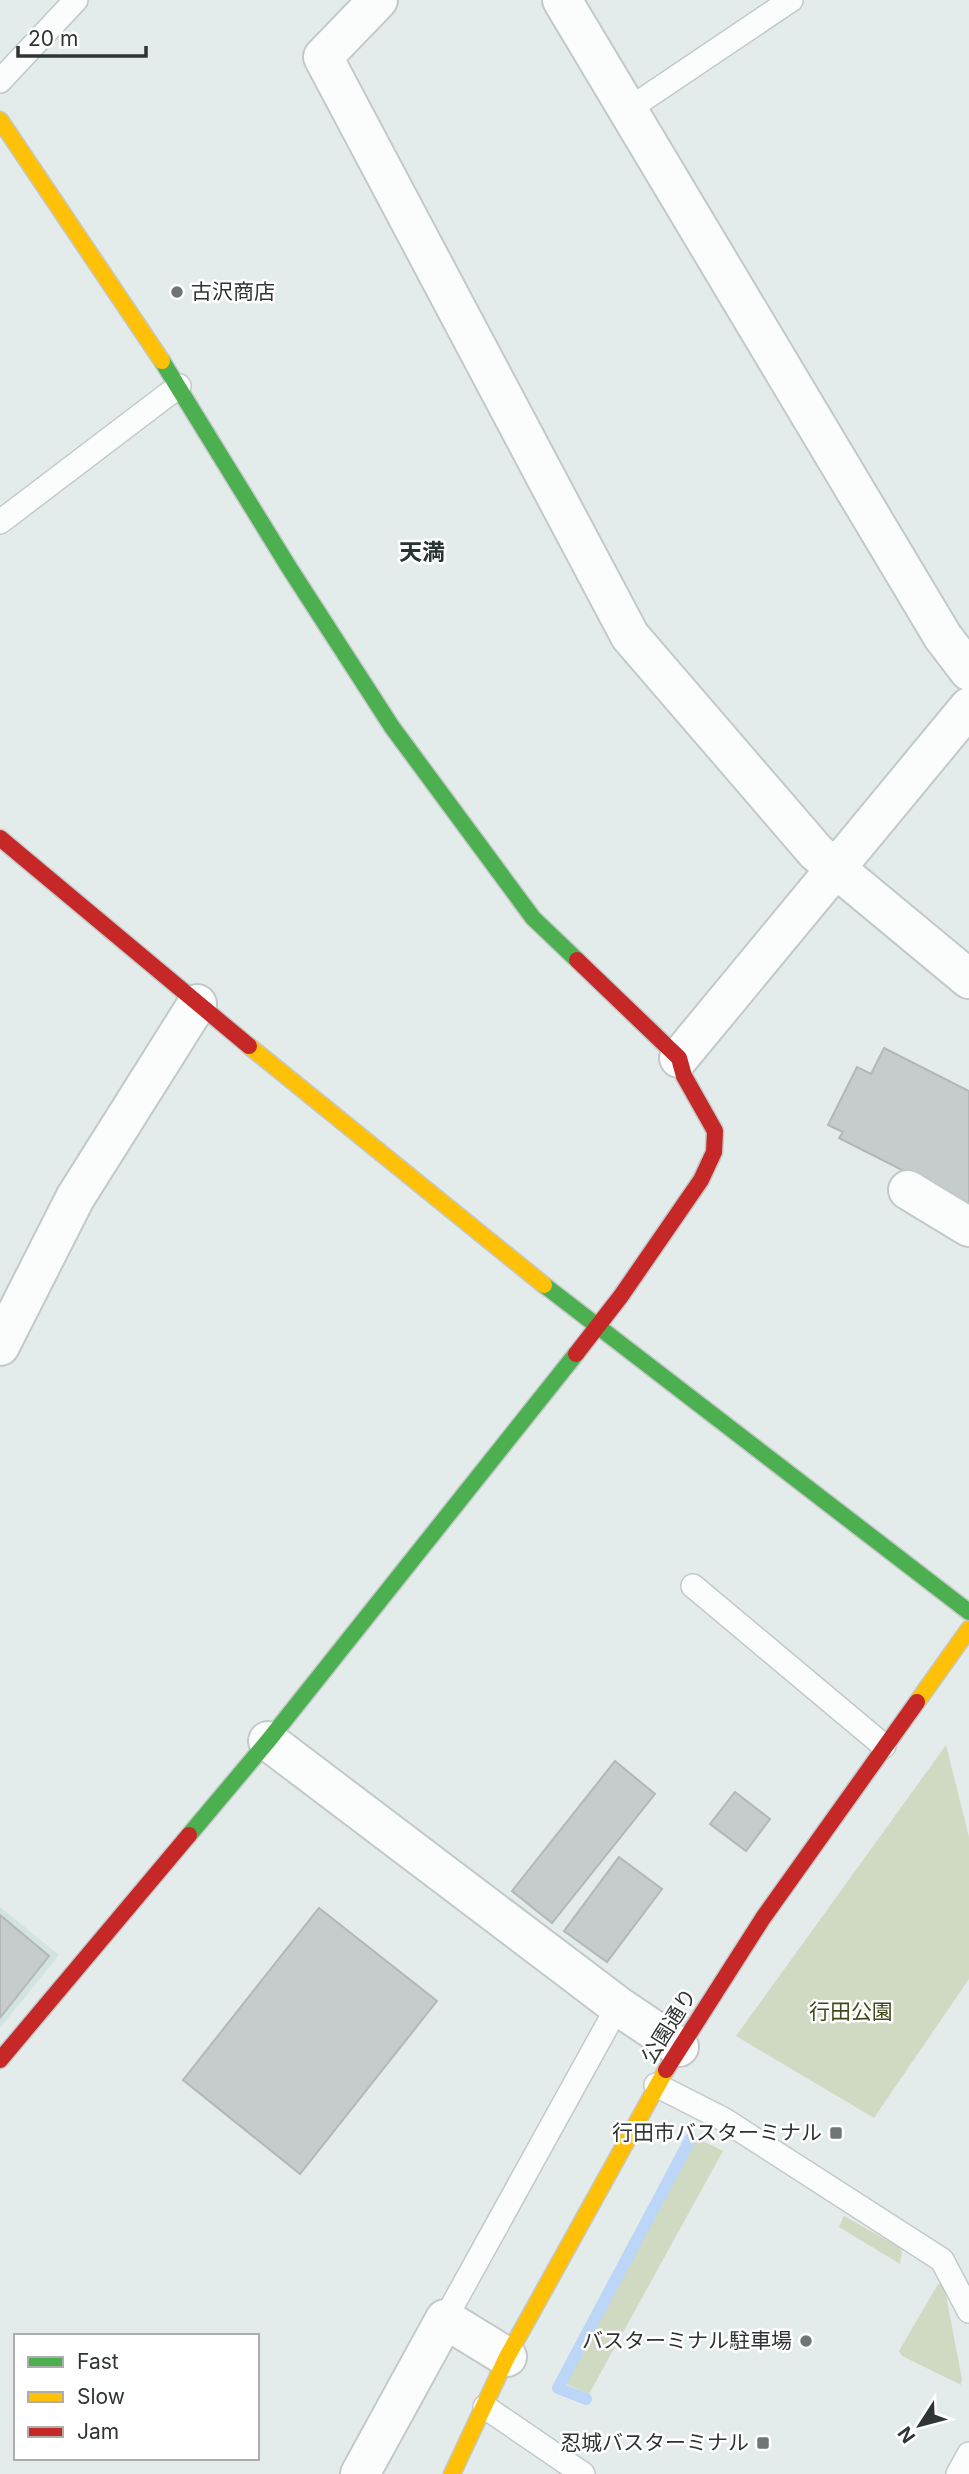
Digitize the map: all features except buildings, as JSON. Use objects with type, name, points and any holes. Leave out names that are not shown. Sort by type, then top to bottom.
[{"type":"street","points":[[378,0],[323,57],[630,636],[816,852],[969,979]]},
{"type":"street","points":[[562,0],[943,637],[969,671]]},
{"type":"street","points":[[0,120],[179,386],[290,569],[392,727],[533,918],[679,1058],[684,1076],[715,1131],[714,1152],[701,1180],[597,1328],[268,1741],[0,2060]]},
{"type":"street","points":[[679,1058],[969,707]]},
{"type":"street","points":[[0,838],[197,1004],[597,1328],[969,1612]]},
{"type":"street","points":[[0,1346],[75,1198],[197,1004]]},
{"type":"street","points":[[908,1190],[969,1227]]},
{"type":"street","name":"公園通り","points":[[452,2474],[507,2357],[679,2047],[763,1918],[969,1629]]},
{"type":"street","points":[[268,1741],[618,2006],[679,2047]]},
{"type":"street","points":[[360,2474],[445,2319],[507,2357]]},
{"type":"lane","points":[[0,81],[76,0]]},
{"type":"lane","points":[[629,109],[791,0]]},
{"type":"lane","points":[[0,522],[179,386]]},
{"type":"lane","points":[[693,1587],[884,1746]]},
{"type":"lane","points":[[445,2319],[618,2006]]},
{"type":"lane","points":[[656,2085],[723,2119],[942,2260],[969,2311]]},
{"type":"lane","points":[[485,2407],[583,2474]]},
{"type":"lane","points":[[958,2474],[969,2454]]},
{"type":"shaded area","points":[[0,1907],[59,1955],[0,2028]]},
{"type":"green space","name":"行田公園","points":[[946,1745],[969,1837],[969,1979],[874,2118],[736,2036]]},
{"type":"green space","points":[[697,2138],[723,2151],[589,2394],[564,2383]]},
{"type":"green space","points":[[844,2216],[899,2247],[902,2252],[900,2264],[839,2227]]},
{"type":"green space","points":[[938,2284],[944,2285],[961,2385],[902,2356],[899,2351]]},
{"type":"waterway","points":[[586,2399],[558,2388],[691,2138]]},
{"type":"traffic: fast","points":[[162,361],[290,569],[392,727],[533,918],[577,960]]},
{"type":"traffic: fast","points":[[544,1285],[969,1612]]},
{"type":"traffic: fast","points":[[189,1835],[268,1741],[576,1354]]},
{"type":"traffic: slow","points":[[0,120],[162,361]]},
{"type":"traffic: slow","points":[[249,1046],[544,1285]]},
{"type":"traffic: slow","points":[[917,1702],[969,1629]]},
{"type":"traffic: slow","points":[[452,2474],[507,2357],[666,2070]]},
{"type":"traffic: jam","points":[[0,838],[249,1046]]},
{"type":"traffic: jam","points":[[576,1354],[621,1296],[701,1180],[714,1152],[715,1131],[684,1076],[679,1058],[577,960]]},
{"type":"traffic: jam","points":[[666,2070],[763,1918],[917,1702]]},
{"type":"traffic: jam","points":[[0,2060],[189,1835]]},
{"type":"place","name":"古沢商店","points":[[177,292]]},
{"type":"place","name":"行田市バスターミナル","points":[[836,2133]]},
{"type":"place","name":"バスターミナル駐車場","points":[[806,2341]]},
{"type":"place","name":"忍城バスターミナル","points":[[763,2443]]},
{"type":"district","name":"天満","points":[[422,552]]}]
